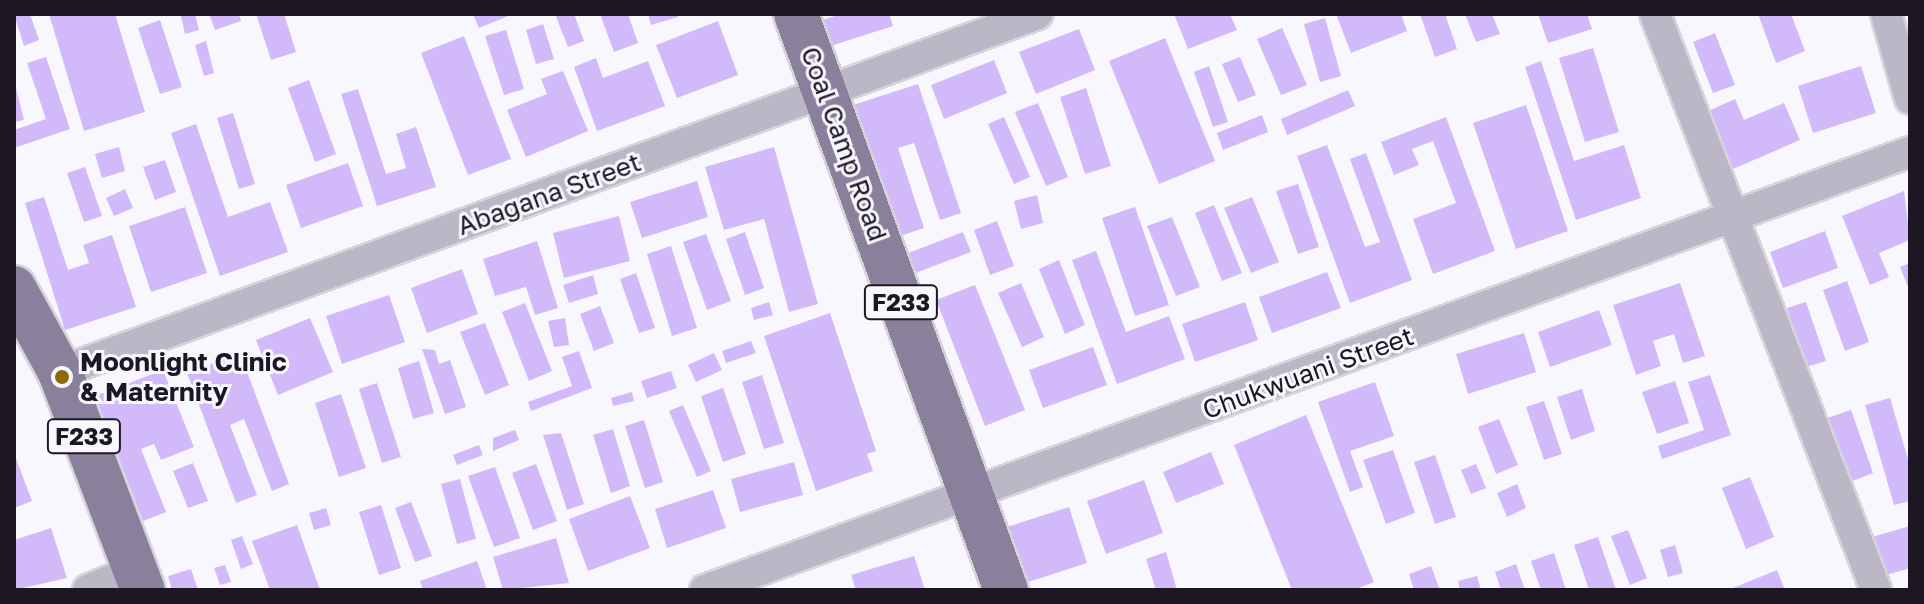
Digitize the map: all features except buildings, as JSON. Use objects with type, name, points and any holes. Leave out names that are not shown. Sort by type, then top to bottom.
[{"type":"main road","name":"Coal Camp Road","points":[[796,14],[1006,590]]},
{"type":"main road","name":"F233","points":[[14,288],[60,372],[139,580]]},
{"type":"street","name":"Abagana Street","points":[[60,372],[1038,14]]},
{"type":"street","points":[[1655,14],[1732,220],[1779,322],[1876,590]]},
{"type":"street","points":[[1886,14],[1908,67],[1910,99]]},
{"type":"street","name":"Chukwuani Street","points":[[705,590],[1732,220],[1910,152]]},
{"type":"street","points":[[88,590],[139,580]]},
{"type":"place","name":"Moonlight Clinic & Maternity","points":[[62,377]]}]
